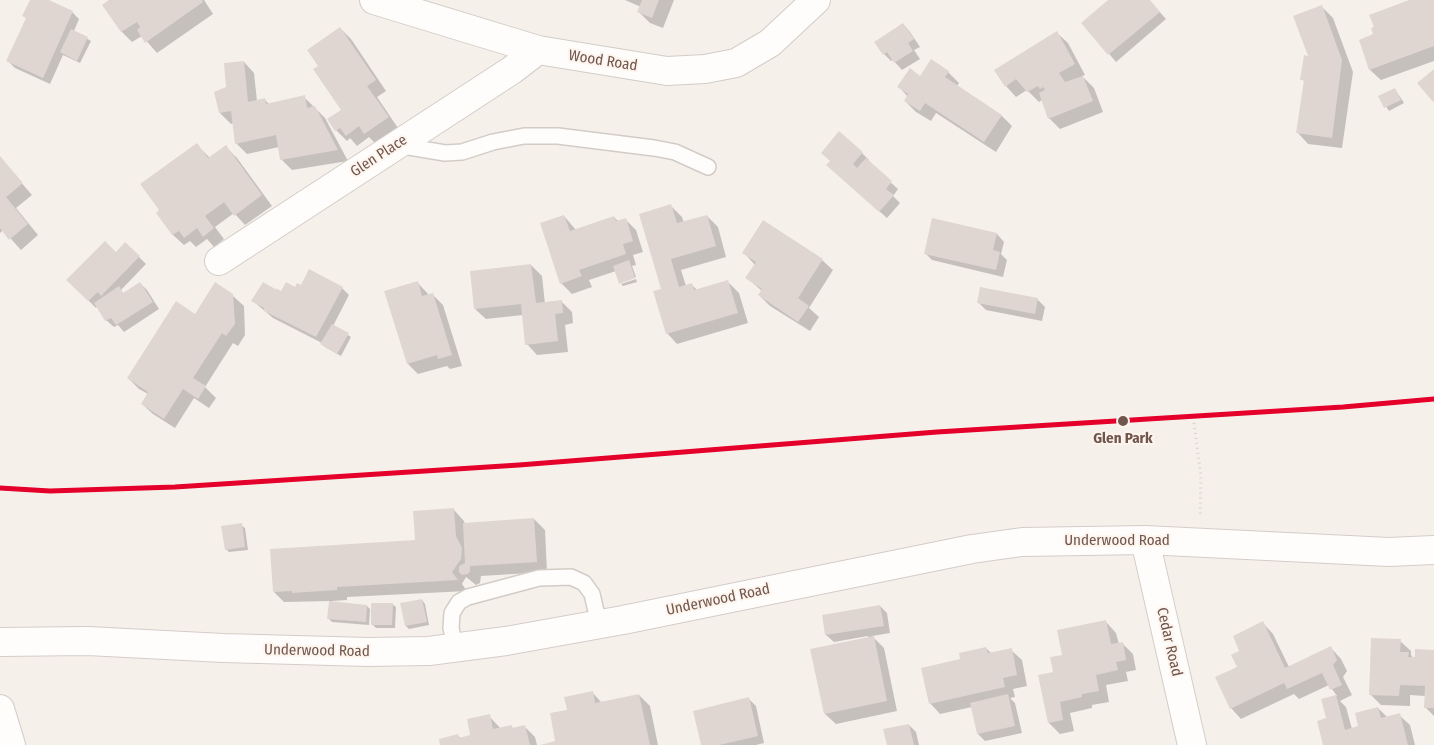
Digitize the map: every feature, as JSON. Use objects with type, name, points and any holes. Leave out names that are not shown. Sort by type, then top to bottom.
[{"type":"main road","name":"Wood Road","points":[[374,0],[538,50],[668,71],[705,70],[736,63],[770,43],[816,0]]},
{"type":"main road","name":"Glen Place","points":[[220,261],[512,70],[538,50]]},
{"type":"main road","name":"Underwood Road","points":[[0,642],[88,641],[224,648],[368,652],[429,651],[506,641],[599,624],[972,549],[1022,542],[1145,540],[1389,552],[1434,550]]},
{"type":"main road","name":"Cedar Road","points":[[1145,540],[1192,745]]},
{"type":"main road","points":[[0,709],[12,745]]},
{"type":"lane","points":[[397,145],[445,153],[462,152],[493,142],[524,136],[558,136],[675,152],[708,167]]},
{"type":"lane","points":[[455,648],[451,628],[452,613],[459,602],[468,597],[539,578],[571,577],[584,583],[592,594],[599,624]]},
{"type":"path","points":[[1194,423],[1201,476],[1199,542]]},
{"type":"building","points":[[30,0],[49,0],[73,11],[43,78],[6,61],[26,18],[22,16]]},
{"type":"building","points":[[109,0],[202,0],[203,2],[145,43],[137,30],[140,27],[137,22],[121,32],[102,5]]},
{"type":"building","points":[[642,0],[659,0],[652,18],[637,12]]},
{"type":"building","points":[[1108,0],[1150,0],[1160,12],[1108,55],[1081,23]]},
{"type":"building","points":[[1409,0],[1434,0],[1434,46],[1369,70],[1359,40],[1373,34],[1371,28],[1374,27],[1369,15]]},
{"type":"building","points":[[1322,5],[1342,60],[1332,138],[1296,133],[1304,80],[1300,80],[1304,55],[1308,56],[1293,16]]},
{"type":"building","points":[[903,23],[914,39],[908,43],[913,51],[894,63],[887,52],[883,55],[874,42]]},
{"type":"building","points":[[340,27],[376,80],[367,86],[389,117],[364,134],[359,126],[346,136],[340,128],[335,131],[327,119],[341,110],[313,69],[318,66],[307,50]]},
{"type":"building","points":[[71,29],[88,37],[77,61],[60,52]]},
{"type":"building","points":[[1057,31],[1075,64],[1059,73],[1065,82],[1083,76],[1093,101],[1048,119],[1039,93],[1045,90],[1043,87],[1040,89],[1038,86],[1027,92],[1016,79],[1005,87],[994,70]]},
{"type":"building","points":[[931,59],[949,71],[945,77],[1002,115],[984,142],[925,103],[920,111],[904,101],[908,94],[897,87],[910,68],[920,76]]},
{"type":"building","points":[[244,61],[248,102],[265,98],[266,104],[305,95],[307,108],[315,106],[338,150],[280,160],[276,135],[235,144],[231,111],[219,113],[214,92],[226,87],[224,63]]},
{"type":"building","points":[[1434,69],[1434,101],[1433,102],[1417,83]]},
{"type":"building","points":[[1395,88],[1401,100],[1384,108],[1378,96]]},
{"type":"building","points":[[839,131],[863,152],[853,164],[857,168],[866,158],[892,181],[886,189],[894,195],[879,212],[826,165],[830,161],[821,153]]},
{"type":"building","points":[[197,143],[208,158],[226,145],[262,195],[234,216],[224,202],[205,216],[214,228],[203,237],[197,228],[184,238],[179,231],[172,235],[156,213],[159,210],[140,184]]},
{"type":"building","points":[[0,156],[23,183],[6,197],[28,224],[9,240],[0,228]]},
{"type":"building","points":[[671,204],[677,223],[707,215],[716,246],[671,259],[679,287],[692,283],[694,290],[728,280],[738,313],[666,334],[653,291],[661,289],[639,214]]},
{"type":"building","points":[[564,215],[570,231],[614,216],[616,221],[626,218],[633,241],[623,244],[626,254],[579,270],[582,276],[560,284],[540,223]]},
{"type":"building","points":[[932,218],[997,233],[993,250],[1000,252],[996,270],[924,254]]},
{"type":"building","points":[[763,220],[823,259],[798,298],[809,306],[798,322],[758,295],[762,289],[745,278],[756,262],[742,253]]},
{"type":"building","points":[[105,241],[116,252],[125,242],[140,256],[101,296],[98,292],[88,301],[66,280]]},
{"type":"building","points":[[629,260],[635,278],[619,284],[613,266]]},
{"type":"building","points":[[531,264],[536,303],[562,300],[563,313],[555,314],[558,341],[525,345],[521,304],[474,309],[470,271]]},
{"type":"building","points":[[309,269],[343,287],[316,337],[264,311],[264,308],[251,301],[263,282],[281,291],[286,282],[295,287],[297,283],[301,285]]},
{"type":"building","points":[[418,281],[422,296],[433,293],[452,355],[438,359],[437,355],[407,364],[384,291]]},
{"type":"building","points":[[140,282],[153,302],[116,325],[111,318],[105,321],[94,303],[119,286],[123,293]]},
{"type":"building","points":[[215,282],[233,294],[235,324],[226,336],[222,333],[193,378],[206,386],[198,399],[183,389],[164,419],[141,404],[148,392],[127,378],[176,301],[195,314]]},
{"type":"building","points":[[980,287],[1038,298],[1035,314],[977,303]]},
{"type":"building","points":[[332,324],[349,333],[337,354],[320,344]]},
{"type":"building","points":[[454,508],[456,536],[462,548],[461,559],[452,572],[458,580],[337,587],[337,590],[292,593],[292,591],[273,592],[270,549],[415,540],[413,511]]},
{"type":"building","points":[[534,518],[537,562],[470,566],[468,574],[462,575],[459,572],[459,566],[465,563],[463,523]]},
{"type":"building","points":[[242,523],[245,547],[225,550],[221,526]]},
{"type":"building","points":[[422,599],[427,622],[405,626],[400,603]]},
{"type":"building","points":[[329,601],[367,605],[366,622],[327,619]]},
{"type":"building","points":[[371,603],[393,603],[392,625],[371,625]]},
{"type":"building","points":[[880,605],[884,626],[825,635],[822,615]]},
{"type":"building","points":[[1106,620],[1111,644],[1123,642],[1126,660],[1116,662],[1118,670],[1096,675],[1099,691],[1082,694],[1082,697],[1060,702],[1063,720],[1048,723],[1038,675],[1053,672],[1050,657],[1062,655],[1057,630]]},
{"type":"building","points":[[1263,621],[1285,668],[1331,646],[1337,660],[1333,665],[1342,685],[1330,690],[1322,673],[1287,689],[1284,683],[1230,709],[1215,677],[1237,667],[1231,655],[1239,651],[1233,636]]},
{"type":"building","points":[[874,636],[887,701],[824,714],[810,649]]},
{"type":"building","points":[[1371,638],[1401,639],[1400,652],[1409,652],[1408,657],[1415,657],[1415,649],[1434,650],[1434,708],[1424,708],[1425,686],[1400,685],[1399,696],[1369,695]]},
{"type":"building","points":[[986,647],[988,653],[1012,648],[1017,675],[1003,678],[1005,687],[929,704],[921,668],[960,659],[959,653]]},
{"type":"building","points":[[593,691],[595,703],[639,694],[650,745],[540,745],[555,741],[550,713],[567,710],[564,697]]},
{"type":"building","points":[[1008,694],[1015,726],[977,734],[970,703]]},
{"type":"building","points":[[1336,695],[1345,730],[1358,726],[1355,713],[1378,707],[1381,718],[1400,713],[1408,745],[1323,745],[1317,721],[1326,718],[1321,699]]},
{"type":"building","points":[[749,697],[758,736],[719,745],[701,745],[693,711]]},
{"type":"building","points":[[490,714],[493,729],[512,725],[512,728],[525,725],[530,745],[440,745],[439,739],[458,734],[459,738],[470,735],[467,719]]},
{"type":"building","points":[[909,724],[914,745],[887,745],[883,729]]},
{"type":"transit line","points":[[0,488],[50,491],[175,487],[519,465],[937,432],[1343,407],[1434,399]]},
{"type":"place","name":"Glen Park","points":[[1123,421]]}]
